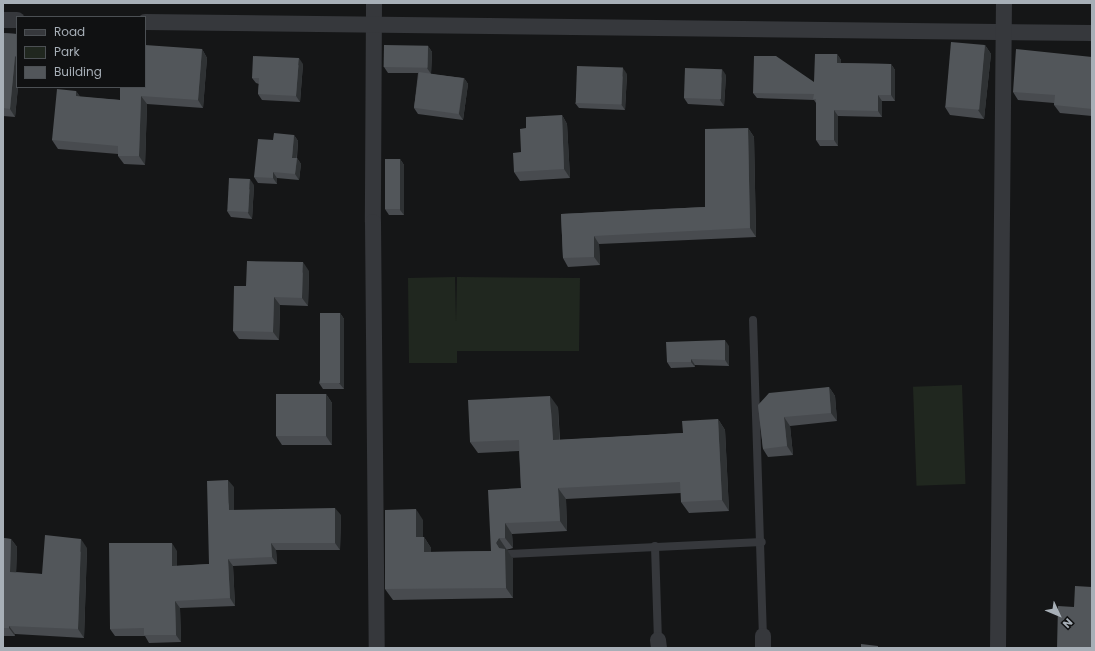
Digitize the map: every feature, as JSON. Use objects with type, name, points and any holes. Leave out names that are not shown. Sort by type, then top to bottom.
[{"type":"street","points":[[374,3],[373,230],[378,648]]},
{"type":"street","points":[[998,648],[1005,34],[1004,3]]},
{"type":"street","points":[[3,20],[16,20]]},
{"type":"street","points":[[146,22],[1005,34],[1092,33]]},
{"type":"lane","points":[[753,320],[762,542],[763,642]]},
{"type":"lane","points":[[509,554],[762,542]]},
{"type":"lane","points":[[655,546],[659,644]]},
{"type":"green space","points":[[455,277],[456,322],[457,277],[580,278],[579,351],[457,351],[457,363],[409,363],[408,278]]},
{"type":"green space","points":[[962,385],[965,484],[916,486],[913,387]]},
{"type":"building","points":[[3,33],[16,34],[16,56],[10,109],[3,108]]},
{"type":"building","points":[[951,42],[985,45],[979,110],[945,107]]},
{"type":"building","points":[[146,45],[202,49],[198,100],[141,96],[139,156],[118,156],[118,146],[52,140],[57,89],[76,91],[76,96],[120,100],[120,88],[146,88]]},
{"type":"building","points":[[384,45],[428,46],[428,68],[384,67]]},
{"type":"building","points":[[1016,49],[1092,57],[1092,109],[1054,105],[1055,95],[1013,92]]},
{"type":"building","points":[[815,54],[837,54],[837,63],[891,64],[891,95],[878,95],[878,111],[834,110],[834,140],[816,140],[816,99],[813,99],[814,94],[753,93],[754,56],[776,56],[814,82]]},
{"type":"building","points":[[253,56],[299,58],[296,96],[258,94],[259,78],[252,78]]},
{"type":"building","points":[[577,66],[623,68],[622,105],[576,103]]},
{"type":"building","points":[[685,68],[722,69],[721,99],[684,98]]},
{"type":"building","points":[[419,72],[464,78],[459,114],[414,108]]},
{"type":"building","points":[[562,115],[564,169],[514,172],[513,153],[521,152],[520,129],[526,128],[526,117]]},
{"type":"building","points":[[748,128],[750,228],[594,236],[594,257],[563,258],[561,214],[705,207],[705,129]]},
{"type":"building","points":[[274,133],[294,135],[292,158],[297,158],[295,174],[273,172],[273,178],[254,177],[258,139],[273,140]]},
{"type":"building","points":[[385,159],[400,159],[400,209],[385,209]]},
{"type":"building","points":[[229,178],[250,179],[248,212],[227,211]]},
{"type":"building","points":[[247,261],[303,262],[302,298],[274,297],[273,332],[233,331],[234,286],[246,286]]},
{"type":"building","points":[[320,313],[340,313],[340,383],[320,383]]},
{"type":"building","points":[[725,340],[725,360],[691,359],[691,362],[667,362],[666,342]]},
{"type":"building","points":[[829,387],[831,413],[784,417],[787,446],[763,449],[758,405],[769,393]]},
{"type":"building","points":[[276,394],[326,394],[326,436],[276,436]]},
{"type":"building","points":[[550,396],[553,440],[683,433],[682,421],[718,419],[722,500],[681,502],[680,482],[558,488],[560,521],[505,523],[505,538],[499,538],[496,543],[499,548],[505,549],[506,588],[385,589],[385,510],[416,509],[416,537],[424,537],[424,552],[491,551],[488,490],[521,488],[519,440],[470,442],[468,400]]},
{"type":"building","points":[[228,480],[229,510],[335,508],[335,543],[271,543],[272,557],[228,559],[230,598],[175,601],[176,635],[144,635],[144,628],[110,629],[109,543],[172,543],[172,566],[209,564],[207,481]]},
{"type":"building","points":[[45,535],[81,539],[78,629],[9,626],[9,628],[3,628],[3,538],[11,539],[10,572],[42,574]]},
{"type":"building","points":[[1075,586],[1092,587],[1092,648],[1057,648],[1058,606],[1074,607]]},
{"type":"building","points":[[861,644],[878,646],[878,648],[861,648]]}]
